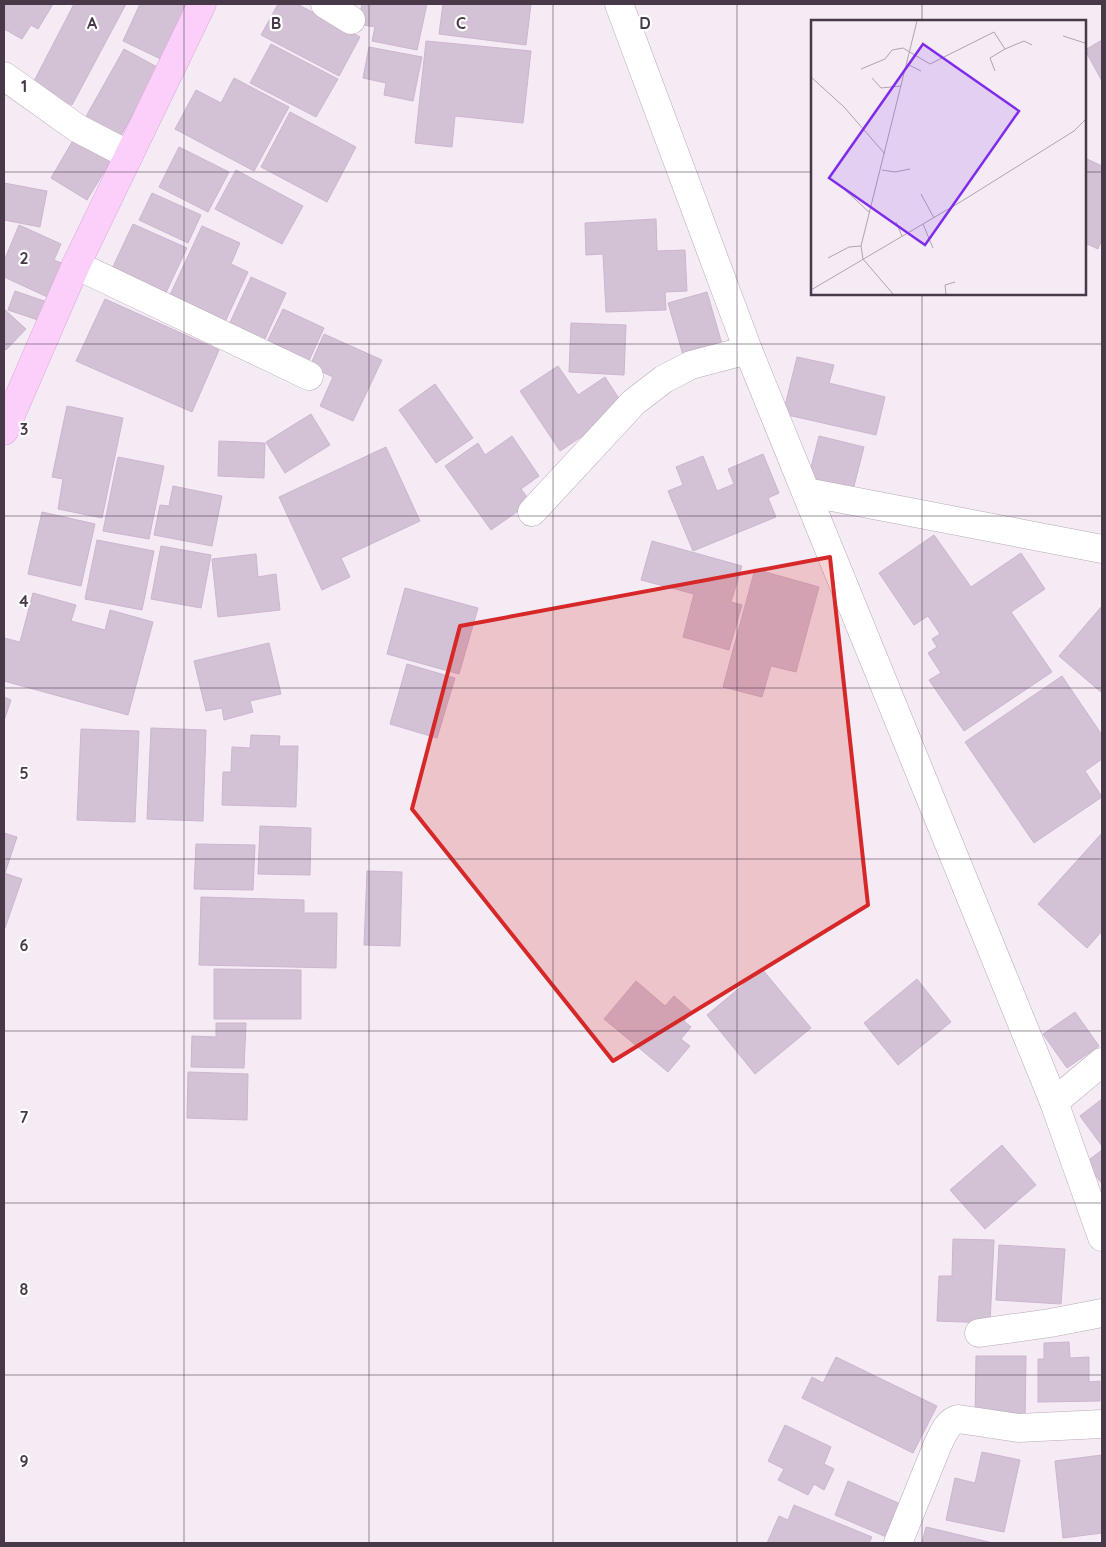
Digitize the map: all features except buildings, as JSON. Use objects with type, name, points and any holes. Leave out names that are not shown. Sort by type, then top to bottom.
[{"type":"street","points":[[4,431],[76,265],[202,4]]},
{"type":"street","points":[[325,4],[352,20]]},
{"type":"street","points":[[619,4],[748,350],[1054,1102],[1102,1237]]},
{"type":"street","points":[[4,76],[77,128],[130,155]]},
{"type":"street","points":[[76,265],[309,376]]},
{"type":"street","points":[[532,512],[634,402],[664,379],[691,365],[748,350]]},
{"type":"street","points":[[806,492],[1102,549]]},
{"type":"street","points":[[1054,1102],[1102,1062]]},
{"type":"street","points":[[979,1333],[1050,1323],[1102,1313]]},
{"type":"street","points":[[898,1543],[938,1444],[946,1428],[953,1420],[958,1419],[1018,1428],[1102,1424]]},
{"type":"highlighted area","points":[[830,557],[868,905],[613,1061],[412,809],[460,626]]}]
